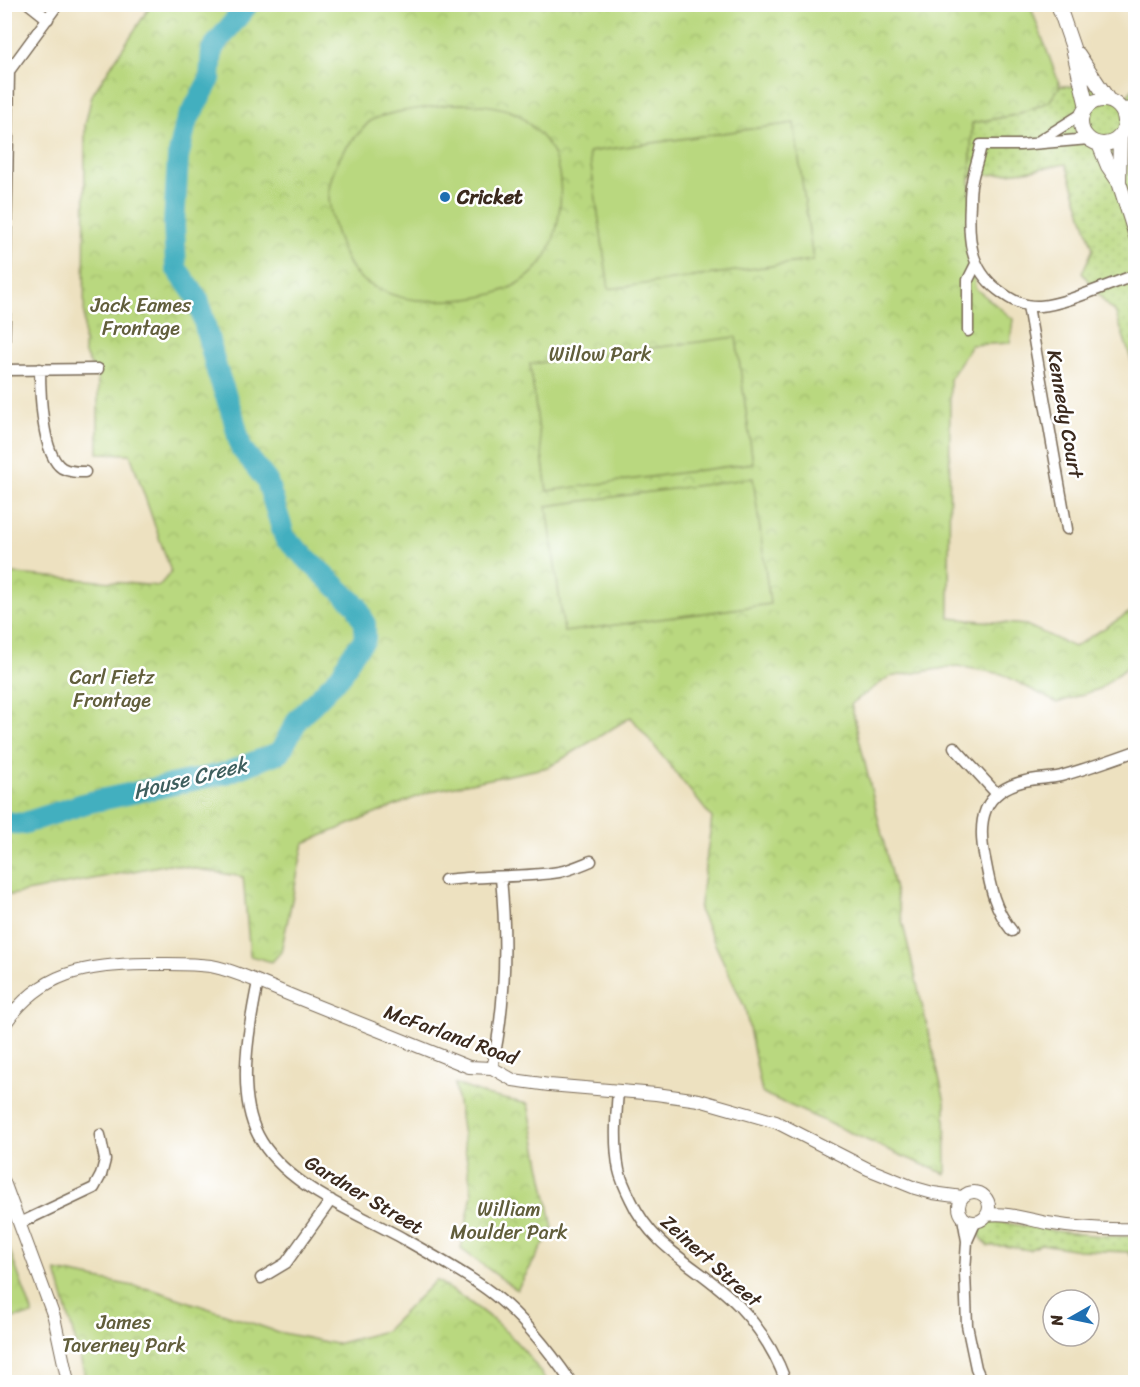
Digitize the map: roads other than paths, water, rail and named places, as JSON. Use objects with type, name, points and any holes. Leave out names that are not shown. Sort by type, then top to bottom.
[{"type":"main road","points":[[1058,4],[1073,48],[1085,111],[1081,128],[1094,142],[1119,182],[1136,236]]},
{"type":"main road","points":[[1073,48],[1125,118],[1126,131],[1119,182]]},
{"type":"main road","points":[[1085,111],[1096,101],[1115,105]]},
{"type":"main road","points":[[1094,142],[1114,142],[1126,131]]},
{"type":"street","points":[[28,4],[48,19]]},
{"type":"street","points":[[4,365],[9,71],[58,4]]},
{"type":"street","points":[[1115,105],[1136,108]]},
{"type":"street","points":[[1036,142],[1085,111]]},
{"type":"street","points":[[1094,142],[981,145],[972,180],[970,246],[976,264],[991,285],[1028,306],[1054,303],[1136,275]]},
{"type":"street","points":[[968,331],[968,280],[976,264]]},
{"type":"street","name":"Kennedy Court","points":[[1028,306],[1067,529]]},
{"type":"street","points":[[40,369],[40,403],[52,455],[62,468],[85,472]]},
{"type":"street","points":[[4,370],[98,369]]},
{"type":"street","points":[[954,747],[997,794]]},
{"type":"street","points":[[1012,931],[997,908],[980,834],[984,813],[989,802],[1013,784],[1060,777],[1136,752]]},
{"type":"street","points":[[445,880],[468,877],[501,878],[562,871],[591,861]]},
{"type":"street","points":[[492,1068],[503,994],[506,945],[501,878]]},
{"type":"street","name":"McFarland Road","points":[[6,1019],[41,986],[72,971],[92,967],[160,964],[211,967],[258,982],[469,1066],[492,1068],[513,1080],[699,1100],[776,1122],[868,1169],[933,1193],[961,1208]]},
{"type":"street","name":"Gardner Street","points":[[258,982],[246,1080],[249,1110],[253,1123],[257,1134],[273,1157],[294,1176],[331,1200],[404,1239],[493,1294],[540,1341],[571,1383]]},
{"type":"street","name":"Zeinert Street","points":[[618,1092],[616,1113],[619,1170],[640,1218],[669,1251],[737,1304],[774,1354],[786,1383]]},
{"type":"street","points":[[20,1223],[94,1188],[105,1160],[100,1135]]},
{"type":"street","points":[[4,1182],[54,1317],[68,1383]]},
{"type":"street","points":[[982,1383],[976,1368],[967,1324],[965,1272],[967,1241],[961,1208],[970,1192],[978,1192],[984,1196],[988,1209]]},
{"type":"street","points":[[261,1278],[286,1263],[331,1200]]},
{"type":"street","points":[[961,1208],[967,1221],[975,1222],[980,1221],[988,1209]]},
{"type":"street","points":[[988,1209],[1075,1227],[1136,1229]]},
{"type":"street","points":[[967,1241],[975,1222]]},
{"type":"waterway","name":"House Creek","points":[[4,822],[22,824],[86,803],[226,773],[280,752],[298,719],[342,674],[351,656],[365,639],[365,624],[357,606],[285,538],[267,481],[241,448],[198,299],[176,268],[174,225],[178,158],[186,123],[210,79],[212,49],[248,4]]},
{"type":"place","name":"Cricket","points":[[445,197]]},
{"type":"park label","name":"Jack Eames Frontage","points":[[141,316]]},
{"type":"park label","name":"Willow Park","points":[[600,354]]},
{"type":"park label","name":"Carl Fietz Frontage","points":[[112,688]]},
{"type":"park label","name":"William Moulder Park","points":[[509,1220]]},
{"type":"park label","name":"James Taverney Park","points":[[124,1334]]}]
